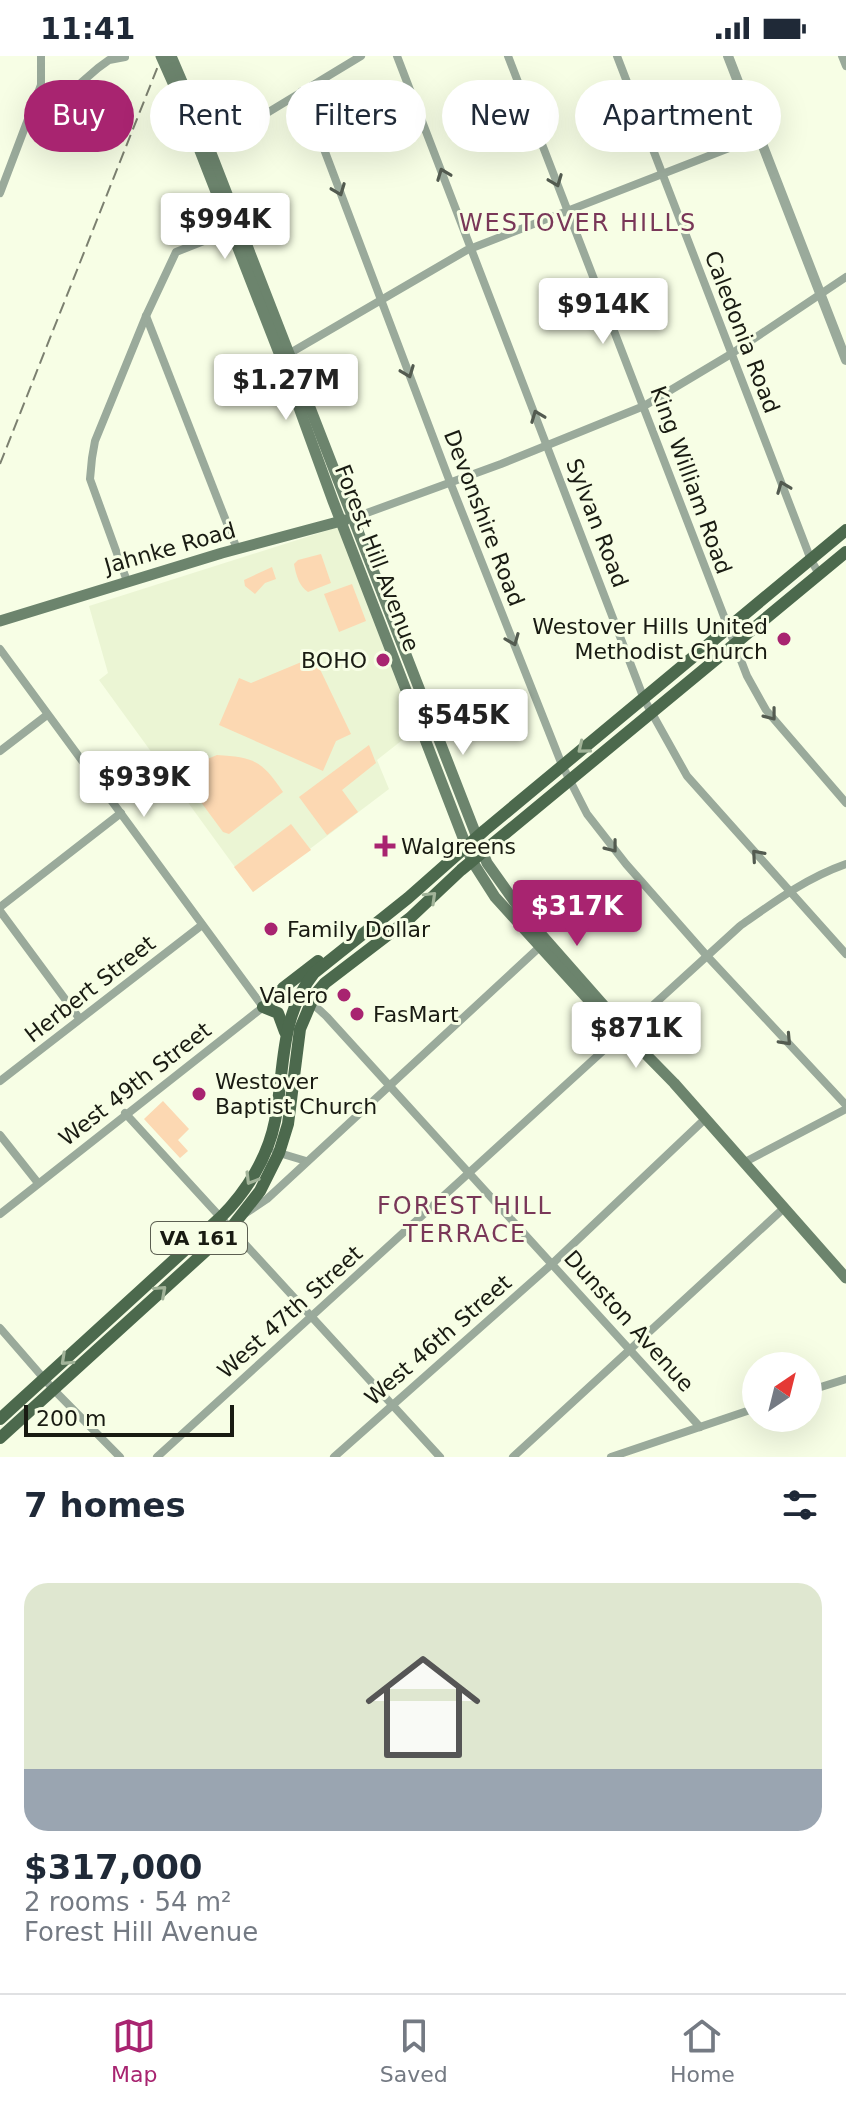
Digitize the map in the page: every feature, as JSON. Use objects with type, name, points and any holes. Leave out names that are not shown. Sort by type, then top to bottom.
[{"type":"main road","name":"Forest Hill Avenue","points":[[161,56],[172,80]]},
{"type":"main road","name":"Forest Hill Avenue","points":[[171,56],[182,80]]},
{"type":"main road","name":"Forest Hill Avenue","points":[[206,152],[471,842],[472,861],[487,888],[544,944]]},
{"type":"main road","name":"Jahnke Road","points":[[0,621],[127,581],[347,519]]},
{"type":"main road","name":"VA 161","points":[[0,1419],[49,1384],[231,1228],[242,1215],[270,1175],[286,1034],[314,973],[402,903],[562,765],[846,530]]},
{"type":"main road","name":"VA 161","points":[[0,1438],[49,1384],[221,1217],[273,1150],[288,1124],[304,1000],[410,918],[472,861],[846,552]]},
{"type":"main road","name":"Forest Hill Avenue","points":[[471,842],[483,852],[501,886],[596,1008],[624,1032],[745,1162],[846,1278]]},
{"type":"main road","points":[[286,1034],[278,1013],[268,1004],[315,963],[339,951]]},
{"type":"street","points":[[41,56],[41,80]]},
{"type":"street","points":[[321,80],[361,56]]},
{"type":"street","name":"Sylvan Road","points":[[397,56],[644,699],[687,776],[846,954]]},
{"type":"street","name":"King William Road","points":[[508,56],[747,676],[766,710],[846,803]]},
{"type":"street","name":"Caledonia Road","points":[[617,56],[819,574]]},
{"type":"street","points":[[728,56],[738,80]]},
{"type":"street","points":[[842,56],[846,66]]},
{"type":"street","points":[[84,80],[109,60],[125,57]]},
{"type":"street","points":[[0,193],[24,132]]},
{"type":"street","name":"Devonshire Road","points":[[325,152],[562,765],[587,814],[707,956],[846,1107]]},
{"type":"street","points":[[285,356],[472,248],[719,152]]},
{"type":"street","points":[[766,152],[846,360]]},
{"type":"street","points":[[127,581],[90,479],[95,441],[176,252],[236,228]]},
{"type":"street","points":[[347,519],[548,446],[644,406],[731,354],[846,277]]},
{"type":"street","points":[[146,316],[237,549]]},
{"type":"street","points":[[0,649],[202,925],[268,1004]]},
{"type":"street","points":[[0,751],[47,715]]},
{"type":"street","points":[[79,1018],[0,909],[121,813]]},
{"type":"street","name":"West 47th Street","points":[[157,1457],[740,926],[789,891],[846,864]]},
{"type":"street","name":"Herbert Street","points":[[0,1081],[202,925]]},
{"type":"street","points":[[242,1215],[267,1199],[544,944]]},
{"type":"street","name":"West 49th Street","points":[[0,1214],[125,1113],[268,1004],[287,994],[304,1000]]},
{"type":"street","name":"Dunston Avenue","points":[[304,1000],[327,1017],[700,1427]]},
{"type":"street","points":[[745,1162],[846,1107]]},
{"type":"street","points":[[125,1113],[440,1457]]},
{"type":"street","name":"West 46th Street","points":[[334,1457],[553,1263],[705,1119]]},
{"type":"street","points":[[0,1135],[38,1183]]},
{"type":"street","points":[[273,1150],[306,1161]]},
{"type":"street","points":[[513,1457],[784,1208]]},
{"type":"street","points":[[0,1328],[120,1457]]},
{"type":"street","points":[[822,1387],[846,1379]]},
{"type":"street","points":[[611,1457],[742,1413]]},
{"type":"shaded area","points":[[338,527],[415,730],[377,760],[389,789],[253,892],[99,680],[108,673],[89,606]]},
{"type":"shaded area","points":[[321,554],[331,583],[308,592],[298,580],[294,564]]},
{"type":"shaded area","points":[[272,567],[276,579],[265,583],[255,594],[245,586],[244,580]]},
{"type":"shaded area","points":[[352,584],[366,621],[339,632],[324,594]]},
{"type":"shaded area","points":[[311,658],[317,663],[351,734],[336,741],[323,771],[219,725],[239,678],[251,683]]},
{"type":"shaded area","points":[[369,745],[376,763],[342,790],[358,812],[327,835],[299,797]]},
{"type":"shaded area","points":[[217,755],[249,759],[263,767],[283,792],[229,834],[223,832],[178,771]]},
{"type":"shaded area","points":[[291,824],[311,850],[253,892],[234,867]]},
{"type":"shaded area","points":[[163,1101],[189,1129],[178,1140],[188,1151],[180,1158],[144,1119]]},
{"type":"railway","points":[[0,464],[162,56]]},
{"type":"place","name":"Westover Hills United Methodist Church","points":[[784,639]]},
{"type":"place","name":"BOHO","points":[[383,660]]},
{"type":"place","name":"Walgreens","points":[[385,846]]},
{"type":"place","name":"Family Dollar","points":[[271,929]]},
{"type":"place","name":"Valero","points":[[344,995]]},
{"type":"place","name":"FasMart","points":[[357,1014]]},
{"type":"place","name":"Westover Baptist Church","points":[[199,1094]]},
{"type":"district","name":"WESTOVER HILLS","points":[[578,223]]},
{"type":"district","name":"FOREST HILL TERRACE","points":[[465,1220]]}]
